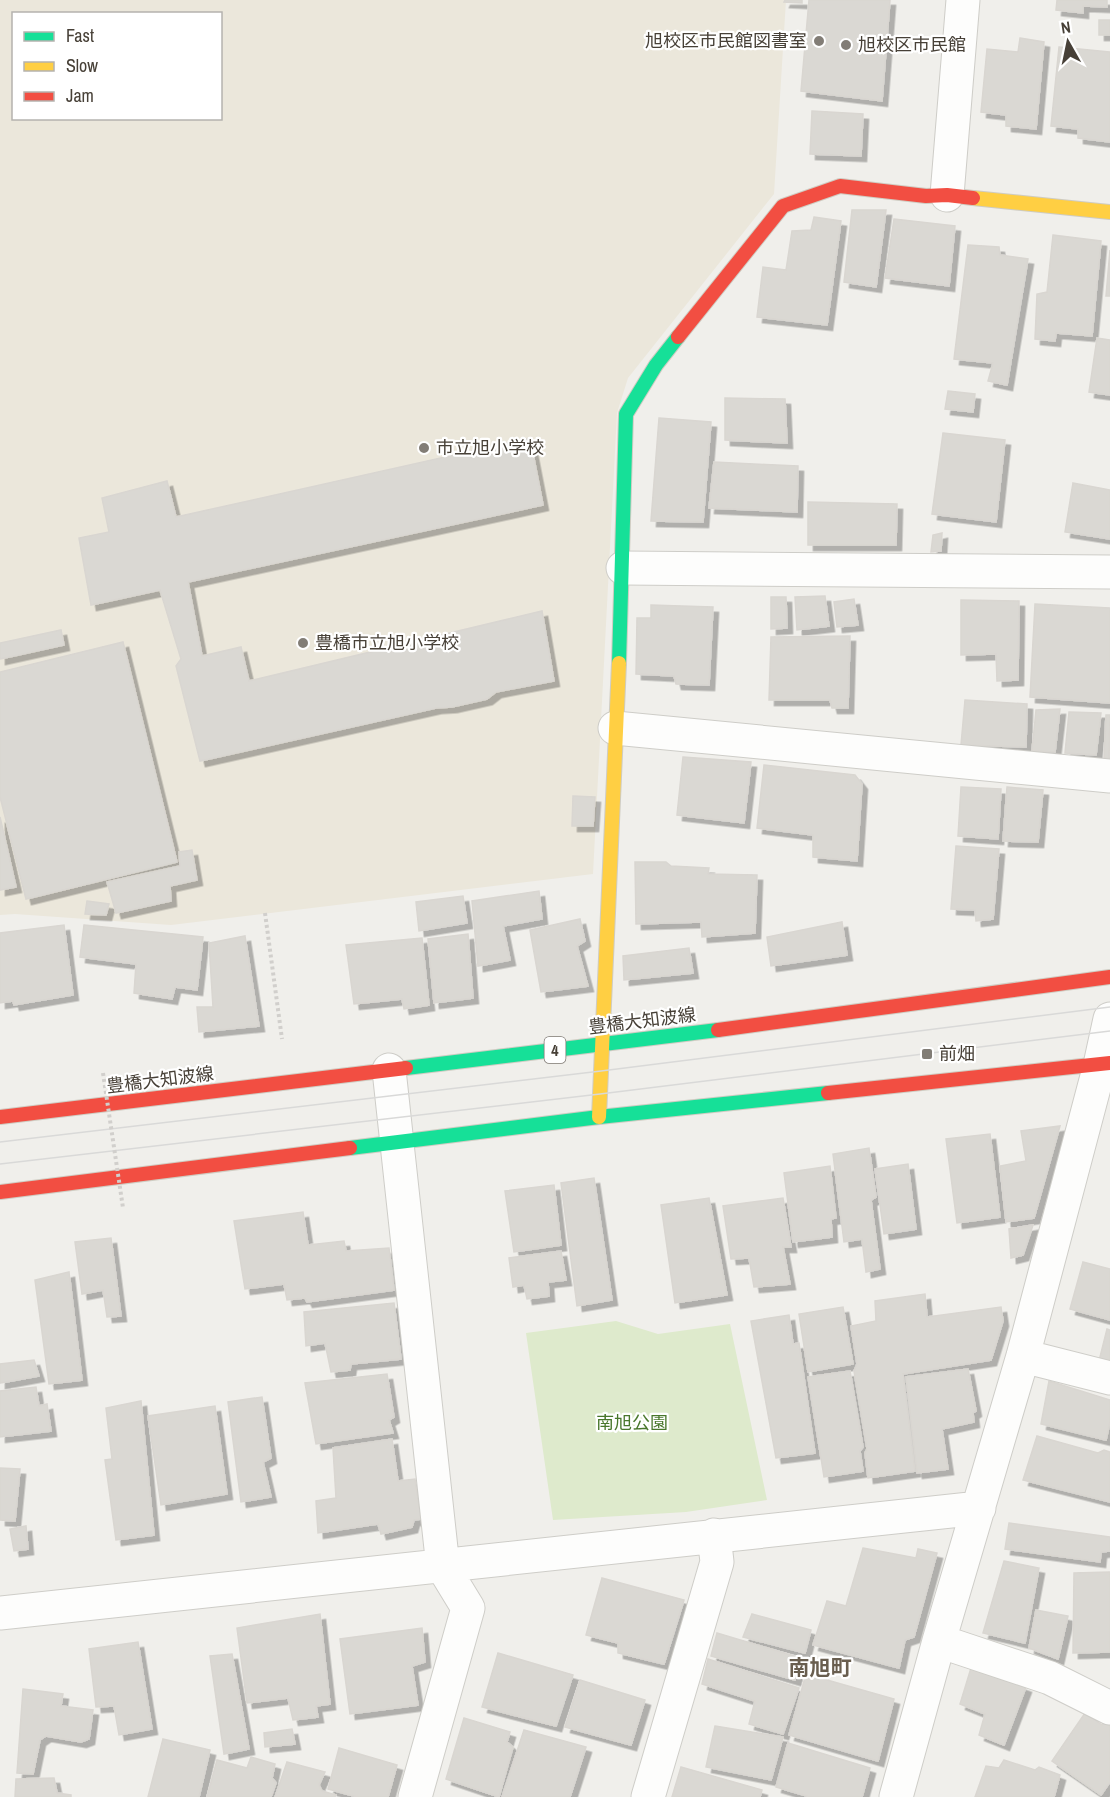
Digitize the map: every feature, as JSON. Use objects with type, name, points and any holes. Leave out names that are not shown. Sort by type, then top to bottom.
[{"type":"main road","points":[[599,1117],[623,568],[627,414],[656,365],[783,206],[840,186],[1110,212]]},
{"type":"main road","name":"豊橋大知波線","points":[[0,1117],[602,1045],[1110,977]]},
{"type":"main road","points":[[0,1192],[599,1117],[1105,1064]]},
{"type":"street","points":[[947,195],[963,0]]},
{"type":"street","points":[[623,568],[1110,572]]},
{"type":"street","points":[[615,728],[1110,776]]},
{"type":"street","points":[[896,1797],[1105,1064],[1110,1018]]},
{"type":"street","points":[[389,1070],[443,1567],[468,1608],[415,1797]]},
{"type":"street","points":[[1023,1356],[1110,1378]]},
{"type":"street","points":[[0,1613],[979,1508]]},
{"type":"street","points":[[648,1797],[717,1562],[714,1535]]},
{"type":"street","points":[[939,1641],[1050,1678],[1110,1708]]},
{"type":"path","points":[[265,913],[282,1039]]},
{"type":"path","points":[[102,1073],[123,1208]]},
{"type":"shaded area","name":"豊橋市立旭小学校","points":[[0,0],[786,0],[774,194],[628,378],[617,413],[593,874],[171,925],[15,914],[0,915]]},
{"type":"green space","name":"南旭公園","points":[[616,1321],[658,1334],[730,1324],[767,1500],[686,1512],[553,1520],[526,1333]]},
{"type":"building","points":[[785,0],[802,0],[802,3],[784,2]]},
{"type":"building","name":"旭校区市民館","points":[[809,0],[890,0],[882,101],[801,91]]},
{"type":"building","points":[[1057,0],[1107,0],[1107,7],[1083,6],[1083,13],[1056,10]]},
{"type":"building","points":[[1099,20],[1110,20],[1110,35],[1099,35]]},
{"type":"building","points":[[1020,38],[1044,42],[1036,129],[1006,126],[1006,115],[981,112],[987,49],[1018,52]]},
{"type":"building","points":[[1059,47],[1110,52],[1110,142],[1078,138],[1078,129],[1051,126]]},
{"type":"building","points":[[812,111],[863,114],[861,156],[810,154]]},
{"type":"building","points":[[852,210],[886,210],[876,287],[844,282]]},
{"type":"building","points":[[814,217],[841,221],[827,325],[757,317],[763,267],[786,270],[792,231],[811,230]]},
{"type":"building","points":[[894,219],[955,226],[949,286],[885,278]]},
{"type":"building","points":[[1053,235],[1101,241],[1092,336],[1056,333],[1055,341],[1035,339],[1037,294],[1047,292]]},
{"type":"building","points":[[968,245],[999,247],[1000,255],[1028,259],[1007,385],[988,381],[993,363],[954,359]]},
{"type":"building","points":[[1110,250],[1110,296],[1106,296]]},
{"type":"building","points":[[1097,338],[1110,340],[1110,395],[1089,392]]},
{"type":"building","points":[[948,391],[975,394],[973,412],[945,409]]},
{"type":"building","points":[[725,398],[785,399],[787,443],[725,440]]},
{"type":"building","points":[[659,418],[711,422],[703,522],[651,521]]},
{"type":"building","points":[[943,433],[1005,440],[996,522],[932,514]]},
{"type":"building","points":[[530,438],[543,505],[188,582],[202,656],[241,647],[249,681],[542,611],[554,681],[496,692],[487,699],[452,707],[436,708],[200,761],[176,666],[181,659],[160,590],[91,605],[79,538],[109,532],[102,498],[167,481],[176,517]]},
{"type":"building","points":[[714,462],[798,466],[797,512],[709,508]]},
{"type":"building","points":[[1073,483],[1110,490],[1110,539],[1065,532]]},
{"type":"building","points":[[808,502],[897,504],[896,545],[808,545]]},
{"type":"building","points":[[942,533],[941,551],[931,552],[933,535]]},
{"type":"building","points":[[825,596],[829,626],[797,630],[795,597]]},
{"type":"building","points":[[771,597],[786,597],[787,628],[771,629]]},
{"type":"building","points":[[854,599],[858,625],[837,627],[834,602]]},
{"type":"building","points":[[961,600],[1019,601],[1018,680],[997,681],[996,654],[961,655]]},
{"type":"building","points":[[1035,604],[1110,608],[1110,703],[1030,697]]},
{"type":"building","points":[[651,605],[713,607],[709,685],[676,684],[674,676],[636,674],[637,618],[651,618]]},
{"type":"building","points":[[61,630],[64,645],[0,659],[0,643]]},
{"type":"building","points":[[850,636],[848,708],[832,708],[830,700],[769,700],[771,637]]},
{"type":"building","points":[[123,642],[177,862],[26,899],[0,797],[0,672]]},
{"type":"building","points":[[965,700],[1027,704],[1026,747],[961,745]]},
{"type":"building","points":[[1060,709],[1055,752],[1032,751],[1036,710]]},
{"type":"building","points":[[1069,712],[1101,713],[1096,755],[1065,753]]},
{"type":"building","points":[[1106,715],[1110,715],[1109,759],[1104,758]]},
{"type":"building","points":[[683,757],[751,762],[744,823],[677,815]]},
{"type":"building","points":[[764,765],[855,775],[862,784],[857,861],[813,857],[813,835],[757,828]]},
{"type":"building","points":[[961,787],[1001,789],[998,839],[958,836]]},
{"type":"building","points":[[1007,787],[1043,790],[1038,842],[1003,841]]},
{"type":"building","points":[[573,796],[595,797],[593,826],[572,826]]},
{"type":"building","points":[[0,817],[16,887],[0,890]]},
{"type":"building","points":[[956,846],[999,849],[993,919],[976,921],[975,910],[951,909]]},
{"type":"building","points":[[192,850],[197,880],[170,886],[171,901],[116,913],[107,882],[180,866],[179,852]]},
{"type":"building","points":[[635,862],[666,862],[671,866],[709,868],[708,874],[757,875],[755,933],[702,937],[701,922],[636,924]]},
{"type":"building","points":[[539,891],[542,919],[503,926],[510,960],[478,966],[472,901]]},
{"type":"building","points":[[463,896],[467,923],[419,931],[416,902]]},
{"type":"building","points":[[87,901],[109,904],[106,915],[85,914]]},
{"type":"building","points":[[580,919],[585,941],[577,946],[588,986],[541,992],[530,930]]},
{"type":"building","points":[[842,922],[847,955],[771,966],[767,937]]},
{"type":"building","points":[[64,925],[73,995],[14,1005],[13,1001],[0,1003],[0,933]]},
{"type":"building","points":[[84,925],[203,937],[197,990],[175,987],[172,999],[134,993],[136,964],[80,957]]},
{"type":"building","points":[[468,934],[473,998],[434,1003],[428,939]]},
{"type":"building","points":[[245,936],[259,1026],[199,1032],[197,1007],[213,1007],[209,943]]},
{"type":"building","points":[[422,938],[429,1005],[404,1009],[402,999],[354,1004],[346,945]]},
{"type":"building","points":[[689,948],[693,973],[624,980],[623,956]]},
{"type":"building","points":[[1060,1126],[1034,1218],[1006,1222],[1000,1166],[1026,1161],[1021,1131]]},
{"type":"building","points":[[990,1134],[1000,1217],[957,1223],[946,1139]]},
{"type":"building","points":[[869,1148],[876,1197],[871,1200],[880,1269],[866,1272],[862,1239],[844,1242],[833,1154]]},
{"type":"building","points":[[908,1164],[916,1229],[884,1234],[875,1169]]},
{"type":"building","points":[[830,1166],[836,1218],[831,1219],[832,1237],[793,1242],[784,1173]]},
{"type":"building","points":[[594,1178],[612,1300],[577,1306],[561,1183]]},
{"type":"building","points":[[554,1185],[561,1245],[514,1252],[505,1191]]},
{"type":"building","points":[[709,1198],[727,1295],[675,1303],[661,1205]]},
{"type":"building","points":[[783,1198],[791,1247],[783,1247],[790,1284],[754,1287],[749,1258],[731,1259],[723,1206]]},
{"type":"building","points":[[303,1212],[308,1245],[344,1241],[346,1251],[389,1248],[394,1290],[307,1302],[305,1298],[287,1300],[284,1284],[245,1289],[234,1221]]},
{"type":"building","points":[[1033,1225],[1023,1255],[1011,1258],[1009,1229]]},
{"type":"building","points":[[111,1238],[121,1316],[107,1317],[103,1290],[82,1294],[75,1242]]},
{"type":"building","points":[[561,1251],[566,1280],[548,1282],[549,1296],[527,1299],[524,1285],[513,1287],[509,1258]]},
{"type":"building","points":[[1083,1262],[1110,1269],[1110,1320],[1070,1309]]},
{"type":"building","points":[[69,1272],[82,1380],[49,1384],[35,1280]]},
{"type":"building","points":[[925,1294],[927,1317],[1001,1307],[1003,1321],[991,1360],[903,1374],[915,1471],[868,1478],[865,1453],[867,1449],[854,1371],[857,1364],[851,1326],[876,1321],[875,1301]]},
{"type":"building","points":[[394,1303],[401,1359],[351,1364],[350,1370],[331,1372],[325,1343],[306,1346],[304,1312]]},
{"type":"building","points":[[843,1307],[853,1364],[808,1372],[799,1314]]},
{"type":"building","points":[[789,1315],[793,1344],[799,1343],[815,1453],[776,1458],[751,1321]]},
{"type":"building","points":[[1107,1329],[1110,1330],[1110,1364],[1099,1361]]},
{"type":"building","points":[[34,1360],[39,1376],[0,1383],[0,1364]]},
{"type":"building","points":[[968,1369],[976,1411],[973,1413],[974,1422],[942,1429],[948,1469],[917,1473],[906,1377]]},
{"type":"building","points":[[850,1371],[863,1447],[860,1451],[863,1471],[824,1477],[808,1377]]},
{"type":"building","points":[[387,1374],[394,1417],[389,1420],[393,1433],[316,1444],[305,1383]]},
{"type":"building","points":[[1049,1381],[1110,1400],[1110,1422],[1106,1440],[1041,1424]]},
{"type":"building","points":[[36,1387],[39,1406],[47,1404],[51,1431],[0,1437],[0,1391]]},
{"type":"building","points":[[262,1397],[271,1458],[263,1462],[271,1497],[241,1502],[228,1402]]},
{"type":"building","points":[[141,1401],[154,1535],[116,1540],[105,1460],[112,1459],[106,1408]]},
{"type":"building","points":[[215,1406],[227,1494],[161,1505],[148,1416]]},
{"type":"building","points":[[1037,1436],[1098,1453],[1104,1450],[1110,1452],[1110,1502],[1023,1480]]},
{"type":"building","points":[[392,1439],[398,1481],[415,1479],[421,1519],[414,1520],[412,1527],[381,1534],[378,1524],[318,1533],[316,1501],[336,1498],[333,1448]]},
{"type":"building","points":[[0,1468],[20,1469],[15,1521],[0,1520]]},
{"type":"building","points":[[1009,1523],[1110,1537],[1110,1551],[1101,1552],[1100,1562],[1005,1549]]},
{"type":"building","points":[[26,1526],[28,1549],[14,1551],[10,1529]]},
{"type":"building","points":[[863,1548],[916,1558],[918,1549],[937,1553],[914,1637],[905,1640],[899,1668],[813,1645],[827,1601],[846,1606]]},
{"type":"building","points":[[1004,1561],[1039,1568],[1025,1643],[983,1633]]},
{"type":"building","points":[[1110,1572],[1110,1652],[1073,1653],[1074,1573]]},
{"type":"building","points":[[602,1578],[684,1600],[664,1664],[618,1653],[618,1643],[586,1635]]},
{"type":"building","points":[[1036,1610],[1068,1616],[1058,1659],[1029,1648]]},
{"type":"building","points":[[320,1614],[330,1704],[316,1706],[318,1717],[293,1720],[288,1698],[247,1703],[237,1628]]},
{"type":"building","points":[[752,1614],[811,1630],[805,1653],[743,1637]]},
{"type":"building","points":[[422,1628],[425,1662],[412,1666],[418,1705],[350,1714],[340,1639]]},
{"type":"building","points":[[717,1633],[801,1658],[795,1680],[711,1656]]},
{"type":"building","points":[[138,1642],[152,1729],[119,1735],[114,1706],[96,1707],[89,1649]]},
{"type":"building","points":[[498,1653],[573,1675],[556,1726],[482,1707]]},
{"type":"building","points":[[232,1654],[249,1749],[224,1754],[210,1656]]},
{"type":"building","points":[[708,1659],[799,1688],[783,1734],[749,1724],[755,1701],[702,1684]]},
{"type":"building","points":[[971,1668],[1026,1687],[1004,1745],[979,1735],[985,1714],[960,1704]]},
{"type":"building","points":[[806,1674],[894,1699],[878,1761],[789,1735]]},
{"type":"building","points":[[580,1680],[645,1700],[631,1745],[565,1727]]},
{"type":"building","points":[[23,1689],[63,1694],[61,1706],[93,1710],[89,1739],[81,1742],[46,1736],[40,1740],[33,1774],[17,1773]]},
{"type":"building","points":[[1085,1713],[1102,1725],[1105,1721],[1110,1724],[1110,1782],[1101,1795],[1052,1761]]},
{"type":"building","points":[[464,1718],[510,1732],[507,1742],[513,1747],[499,1797],[446,1779]]},
{"type":"building","points":[[715,1726],[783,1737],[771,1780],[706,1767]]},
{"type":"building","points":[[292,1729],[295,1744],[265,1747],[264,1733]]},
{"type":"building","points":[[524,1730],[586,1747],[570,1797],[502,1797]]},
{"type":"building","points":[[163,1739],[210,1750],[199,1797],[148,1797]]},
{"type":"building","points":[[788,1743],[870,1768],[862,1797],[810,1797],[776,1787]]},
{"type":"building","points":[[339,1748],[397,1765],[388,1797],[357,1797],[328,1789]]},
{"type":"building","points":[[251,1757],[275,1764],[272,1778],[276,1783],[271,1797],[207,1797],[217,1760],[247,1768]]},
{"type":"building","points":[[1004,1760],[1035,1770],[1039,1767],[1060,1775],[1054,1797],[975,1797],[986,1766],[999,1768]]},
{"type":"building","points":[[287,1762],[325,1772],[319,1785],[322,1791],[336,1795],[335,1797],[275,1797]]},
{"type":"building","points":[[681,1767],[762,1790],[760,1797],[672,1797]]},
{"type":"building","points":[[54,1778],[57,1793],[71,1795],[71,1797],[15,1797],[16,1779]]},
{"type":"tram line","points":[[0,1142],[601,1071],[1110,1007]]},
{"type":"tram line","points":[[0,1164],[600,1094],[1110,1031]]},
{"type":"traffic: fast","points":[[619,663],[626,414],[656,365],[678,337]]},
{"type":"traffic: fast","points":[[406,1068],[718,1030]]},
{"type":"traffic: fast","points":[[350,1148],[599,1117],[828,1093]]},
{"type":"traffic: slow","points":[[973,198],[1110,212]]},
{"type":"traffic: slow","points":[[599,1117],[619,663]]},
{"type":"traffic: jam","points":[[678,337],[783,206],[840,186],[926,196],[947,195],[973,198]]},
{"type":"traffic: jam","points":[[718,1030],[1110,977]]},
{"type":"traffic: jam","points":[[828,1093],[1110,1063]]},
{"type":"traffic: jam","points":[[0,1117],[406,1068]]},
{"type":"traffic: jam","points":[[0,1192],[350,1148]]},
{"type":"place","name":"旭校区市民館図書室","points":[[819,41]]},
{"type":"place","name":"旭校区市民館","points":[[846,45]]},
{"type":"place","name":"市立旭小学校","points":[[424,448]]},
{"type":"place","name":"豊橋市立旭小学校","points":[[303,643]]},
{"type":"place","name":"前畑","points":[[927,1054]]},
{"type":"district","name":"南旭町","points":[[820,1668]]}]
